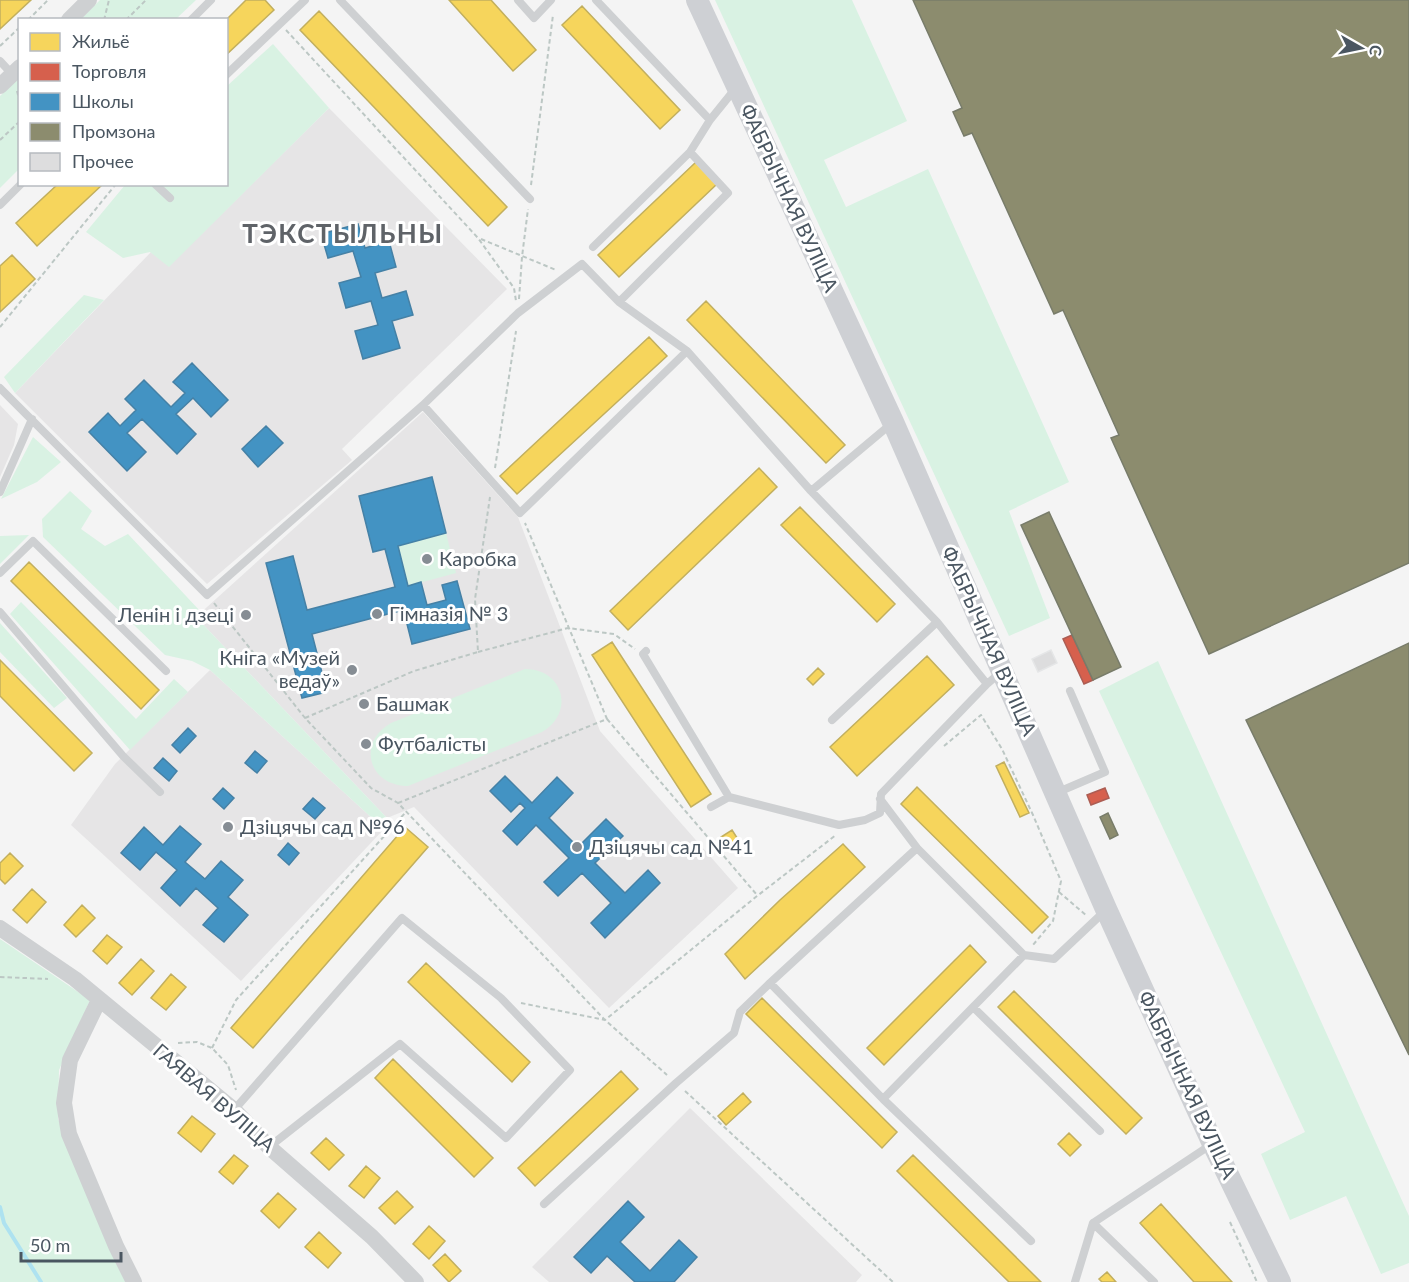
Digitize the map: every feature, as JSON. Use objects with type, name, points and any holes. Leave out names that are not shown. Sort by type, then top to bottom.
[{"type":"main road","name":"ФАБРЫЧНАЯ ВУЛІЦА","points":[[697,0],[893,422],[995,677],[1056,793],[1213,1144],[1280,1282]]},
{"type":"street","points":[[71,18],[89,0]]},
{"type":"street","points":[[0,86],[16,70]]},
{"type":"street","name":"ГАЯВАЯ ВУЛІЦА","points":[[0,928],[75,980],[234,1110],[269,1147],[372,1238],[416,1282]]},
{"type":"street","points":[[99,1000],[70,1060],[64,1103],[69,1134],[116,1246],[134,1282]]},
{"type":"lane","points":[[193,18],[211,0]]},
{"type":"lane","points":[[228,73],[305,0]]},
{"type":"lane","points":[[340,0],[530,199]]},
{"type":"lane","points":[[518,0],[534,18],[551,0]]},
{"type":"lane","points":[[596,0],[710,120]]},
{"type":"lane","points":[[0,61],[16,70]]},
{"type":"lane","points":[[593,247],[690,152],[710,120],[737,87]]},
{"type":"lane","points":[[619,302],[728,193],[690,152]]},
{"type":"lane","points":[[0,205],[19,186]]},
{"type":"lane","points":[[157,186],[170,198]]},
{"type":"lane","points":[[0,388],[207,595],[423,405],[519,313],[582,264],[619,302],[687,351],[811,490],[937,622],[995,677],[880,794],[880,813],[865,820],[839,825],[729,797],[711,807]]},
{"type":"lane","points":[[423,405],[520,513],[687,351]]},
{"type":"lane","points":[[0,492],[32,419]]},
{"type":"lane","points":[[811,490],[893,422]]},
{"type":"lane","points":[[0,573],[33,541],[166,671]]},
{"type":"lane","points":[[0,612],[123,756],[160,792]]},
{"type":"lane","points":[[832,720],[937,622]]},
{"type":"lane","points":[[644,652],[729,797]]},
{"type":"lane","points":[[1056,793],[1105,772],[1070,691]]},
{"type":"lane","points":[[880,800],[917,848],[1024,955],[1054,959],[1106,909]]},
{"type":"lane","points":[[544,1204],[734,1033],[740,1012],[917,848]]},
{"type":"lane","points":[[234,1110],[402,918],[501,998],[570,1070],[506,1138],[400,1044],[269,1147]]},
{"type":"lane","points":[[883,1099],[1024,955]]},
{"type":"lane","points":[[770,983],[883,1099],[1031,1240]]},
{"type":"lane","points":[[973,1007],[1100,1131]]},
{"type":"lane","points":[[1075,1282],[1093,1223],[1213,1144]]},
{"type":"lane","points":[[1093,1223],[1154,1282]]},
{"type":"path","points":[[30,18],[48,0]]},
{"type":"path","points":[[104,18],[109,0]]},
{"type":"path","points":[[128,18],[146,0]]},
{"type":"path","points":[[478,652],[475,599],[519,313],[522,257],[553,12]]},
{"type":"path","points":[[280,24],[478,238],[514,288],[519,313]]},
{"type":"path","points":[[0,46],[18,29]]},
{"type":"path","points":[[0,140],[18,123]]},
{"type":"path","points":[[0,327],[114,186]]},
{"type":"path","points":[[478,238],[567,275]]},
{"type":"path","points":[[520,513],[607,720],[757,896]]},
{"type":"path","points":[[207,595],[305,718],[371,788],[398,803],[605,1020],[893,1282]]},
{"type":"path","points":[[305,718],[414,671],[568,628],[614,634],[644,652]]},
{"type":"path","points":[[945,746],[981,715],[1002,749],[1061,881],[1053,921],[1024,955]]},
{"type":"path","points":[[398,803],[607,720]]},
{"type":"path","points":[[212,1048],[236,1000],[406,812]]},
{"type":"path","points":[[605,1020],[757,896],[852,823]]},
{"type":"path","points":[[0,977],[75,980]]},
{"type":"path","points":[[501,998],[605,1020]]},
{"type":"path","points":[[154,1044],[197,1042],[212,1048],[228,1065],[236,1091],[234,1110]]},
{"type":"shaded area","points":[[329,108],[507,289],[342,449],[352,460],[207,584],[15,393],[151,252],[169,266]]},
{"type":"shaded area","points":[[0,405],[18,424],[14,445],[0,477]]},
{"type":"shaded area","name":"Гімназія № 3","points":[[423,412],[518,517],[600,731],[738,888],[609,1008],[414,807],[387,818],[196,617]]},
{"type":"shaded area","name":"Дзіцячы сад №96","points":[[210,670],[384,829],[241,981],[71,825],[115,764]]},
{"type":"shaded area","points":[[690,1108],[862,1275],[856,1282],[549,1282],[532,1267]]},
{"type":"green space","points":[[100,0],[196,0],[177,18],[82,18]]},
{"type":"green space","points":[[715,0],[852,0],[907,121],[824,160],[846,207],[928,169],[1069,482],[1009,511],[1050,618],[1009,636]]},
{"type":"green space","points":[[273,44],[329,108],[169,267],[150,252],[123,258],[86,232],[124,186],[228,186],[228,85]]},
{"type":"green space","points":[[18,78],[18,170],[0,188],[0,96]]},
{"type":"green space","points":[[84,295],[104,300],[15,393],[4,377]]},
{"type":"green space","points":[[33,437],[61,462],[37,482],[1,499]]},
{"type":"green space","points":[[70,491],[92,511],[81,529],[105,546],[128,534],[201,612],[196,617],[387,818],[384,829],[210,670],[192,661],[165,655],[43,537],[42,519]]},
{"type":"green space","name":"Каробка","points":[[446,533],[456,573],[408,586],[398,546]]},
{"type":"green space","points":[[29,535],[0,564],[0,536]]},
{"type":"green space","points":[[21,602],[136,719],[174,679],[188,692],[130,750],[10,614]]},
{"type":"green space","points":[[0,623],[67,698],[54,708],[0,652]]},
{"type":"green space","points":[[1158,661],[1409,1216],[1409,1263],[1381,1274],[1346,1196],[1290,1220],[1261,1154],[1305,1132],[1099,691]]},
{"type":"green space","points":[[525,669],[549,676],[560,693],[559,714],[542,732],[408,786],[384,779],[376,771],[371,752],[373,741],[380,731],[391,723]]},
{"type":"green space","points":[[0,939],[90,1000],[59,1070],[58,1119],[128,1282],[0,1282]]},
{"type":"building: Жильё","points":[[0,0],[31,0],[0,29]]},
{"type":"building: Жильё","points":[[246,0],[265,0],[274,10],[228,53],[228,18]]},
{"type":"building: Жильё","points":[[449,0],[491,0],[536,50],[513,71]]},
{"type":"building: Жильё","points":[[582,6],[680,110],[660,129],[562,25]]},
{"type":"building: Жильё","points":[[319,11],[507,207],[488,226],[300,30]]},
{"type":"building: Жильё","points":[[696,162],[717,184],[619,277],[598,255]]},
{"type":"building: Жильё","points":[[56,186],[101,186],[37,246],[16,223]]},
{"type":"building: Жильё","points":[[12,255],[35,279],[0,312],[0,266]]},
{"type":"building: Жильё","points":[[706,301],[845,445],[826,463],[687,320]]},
{"type":"building: Жильё","points":[[649,337],[667,356],[517,494],[500,476]]},
{"type":"building: Жильё","points":[[759,468],[777,487],[628,630],[610,611]]},
{"type":"building: Жильё","points":[[800,507],[895,604],[877,622],[781,525]]},
{"type":"building: Жильё","points":[[29,562],[159,690],[141,709],[11,581]]},
{"type":"building: Жильё","points":[[612,642],[711,794],[691,807],[592,655]]},
{"type":"building: Жильё","points":[[927,656],[954,685],[857,776],[830,747]]},
{"type":"building: Жильё","points":[[0,660],[92,753],[74,771],[0,696]]},
{"type":"building: Жильё","points":[[818,668],[824,674],[813,685],[807,679]]},
{"type":"building: Жильё","points":[[1004,762],[1029,813],[1020,817],[996,766]]},
{"type":"building: Жильё","points":[[917,787],[1048,917],[1032,933],[901,804]]},
{"type":"building: Жильё","points":[[405,827],[428,847],[253,1048],[231,1028]]},
{"type":"building: Жильё","points":[[732,830],[741,844],[729,851],[721,837]]},
{"type":"building: Жильё","points":[[843,844],[865,867],[745,979],[725,954],[780,900]]},
{"type":"building: Жильё","points":[[10,853],[23,866],[5,884],[0,879],[0,863]]},
{"type":"building: Жильё","points":[[32,889],[46,902],[27,923],[13,910]]},
{"type":"building: Жильё","points":[[82,905],[95,918],[76,937],[64,925]]},
{"type":"building: Жильё","points":[[107,935],[122,947],[107,964],[93,951]]},
{"type":"building: Жильё","points":[[970,945],[986,962],[884,1065],[867,1048]]},
{"type":"building: Жильё","points":[[141,959],[154,971],[132,995],[119,983]]},
{"type":"building: Жильё","points":[[426,963],[530,1062],[512,1082],[408,982]]},
{"type":"building: Жильё","points":[[171,974],[186,987],[166,1010],[151,998]]},
{"type":"building: Жильё","points":[[1014,991],[1142,1118],[1126,1134],[998,1007]]},
{"type":"building: Жильё","points":[[762,998],[897,1132],[882,1148],[746,1014]]},
{"type":"building: Жильё","points":[[393,1059],[493,1158],[474,1177],[375,1078]]},
{"type":"building: Жильё","points":[[621,1071],[638,1089],[535,1186],[518,1168]]},
{"type":"building: Жильё","points":[[743,1093],[751,1102],[726,1125],[718,1116]]},
{"type":"building: Жильё","points":[[192,1116],[215,1134],[201,1152],[178,1133]]},
{"type":"building: Жильё","points":[[1069,1133],[1081,1145],[1070,1156],[1058,1144]]},
{"type":"building: Жильё","points":[[326,1138],[344,1155],[329,1170],[311,1153]]},
{"type":"building: Жильё","points":[[234,1155],[248,1166],[233,1184],[219,1172]]},
{"type":"building: Жильё","points":[[913,1155],[1041,1282],[1009,1282],[897,1171]]},
{"type":"building: Жильё","points":[[366,1166],[380,1178],[364,1198],[349,1186]]},
{"type":"building: Жильё","points":[[397,1191],[413,1207],[395,1224],[379,1208]]},
{"type":"building: Жильё","points":[[278,1193],[296,1209],[279,1228],[261,1211]]},
{"type":"building: Жильё","points":[[1161,1204],[1232,1282],[1194,1282],[1140,1223]]},
{"type":"building: Жильё","points":[[429,1226],[445,1241],[429,1259],[413,1244]]},
{"type":"building: Жильё","points":[[319,1232],[341,1253],[328,1268],[305,1247]]},
{"type":"building: Жильё","points":[[445,1254],[461,1271],[449,1282],[433,1265]]},
{"type":"building: Жильё","points":[[1107,1272],[1116,1282],[1102,1282],[1099,1279]]},
{"type":"building: Торговля","points":[[1072,635],[1093,680],[1084,684],[1063,639]]},
{"type":"building: Торговля","points":[[1105,788],[1109,798],[1091,805],[1087,795]]},
{"type":"building: Школы","points":[[358,224],[365,248],[389,241],[396,267],[375,273],[382,298],[406,291],[413,315],[392,321],[400,348],[363,359],[355,331],[378,325],[371,301],[346,308],[339,283],[361,277],[353,251],[328,258],[321,234]]},
{"type":"building: Школы","points":[[192,363],[228,400],[211,417],[193,398],[176,414],[196,434],[177,454],[142,419],[127,433],[146,452],[127,471],[89,432],[108,413],[120,426],[136,410],[125,399],[144,380],[171,407],[185,393],[173,382]]},
{"type":"building: Школы","points":[[266,426],[283,443],[258,467],[242,449]]},
{"type":"building: Школы","points":[[432,477],[446,533],[398,546],[408,586],[421,582],[427,605],[446,600],[442,585],[457,581],[470,629],[412,644],[406,620],[410,619],[407,609],[312,634],[327,692],[302,698],[266,563],[293,556],[307,610],[395,587],[385,549],[373,552],[359,496]]},
{"type":"building: Школы","points":[[188,728],[196,736],[180,753],[172,745]]},
{"type":"building: Школы","points":[[255,751],[267,761],[257,773],[245,763]]},
{"type":"building: Школы","points":[[163,758],[177,771],[169,781],[154,768]]},
{"type":"building: Школы","points":[[505,776],[532,803],[557,777],[573,793],[549,818],[578,847],[606,819],[623,836],[595,863],[625,893],[648,870],[660,883],[605,938],[591,923],[611,903],[582,873],[558,896],[544,882],[569,858],[536,825],[517,845],[503,831],[525,808],[520,803],[511,812],[490,791]]},
{"type":"building: Школы","points":[[223,788],[234,798],[224,809],[213,799]]},
{"type":"building: Школы","points":[[313,798],[325,808],[315,819],[303,809]]},
{"type":"building: Школы","points":[[180,826],[201,844],[185,862],[205,879],[221,861],[243,880],[228,897],[248,915],[224,942],[203,925],[218,908],[196,888],[180,906],[161,888],[177,870],[156,852],[140,870],[121,853],[144,827],[163,845]]},
{"type":"building: Школы","points":[[288,843],[299,853],[289,865],[278,855]]},
{"type":"building: Школы","points":[[628,1201],[644,1217],[620,1242],[650,1271],[679,1240],[697,1257],[674,1282],[635,1282],[607,1256],[591,1273],[574,1257]]},
{"type":"building: Промзона","points":[[913,0],[1409,0],[1409,563],[1209,654],[1111,438],[1119,435],[1063,310],[1054,314],[972,133],[964,136],[953,112],[962,108]]},
{"type":"building: Промзона","points":[[1049,512],[1121,667],[1093,680],[1021,525]]},
{"type":"building: Промзона","points":[[1409,643],[1409,1055],[1246,720]]},
{"type":"building: Промзона","points":[[1108,813],[1118,835],[1110,839],[1100,817]]},
{"type":"building: Прочее","points":[[1051,650],[1057,663],[1038,672],[1032,659]]},
{"type":"waterway","points":[[0,1207],[4,1223],[41,1282]]},
{"type":"place","name":"Каробка","points":[[427,559]]},
{"type":"place","name":"Гімназія № 3","points":[[377,614]]},
{"type":"place","name":"Ленін і дзеці","points":[[246,615]]},
{"type":"place","name":"Кніга «Музей ведаў»","points":[[352,670]]},
{"type":"place","name":"Башмак","points":[[364,704]]},
{"type":"place","name":"Футбалісты","points":[[366,744]]},
{"type":"place","name":"Дзіцячы сад №96","points":[[228,827]]},
{"type":"place","name":"Дзіцячы сад №41","points":[[577,847]]},
{"type":"district","name":"ТЭКСТЫЛЬНЫ","points":[[343,234]]}]
